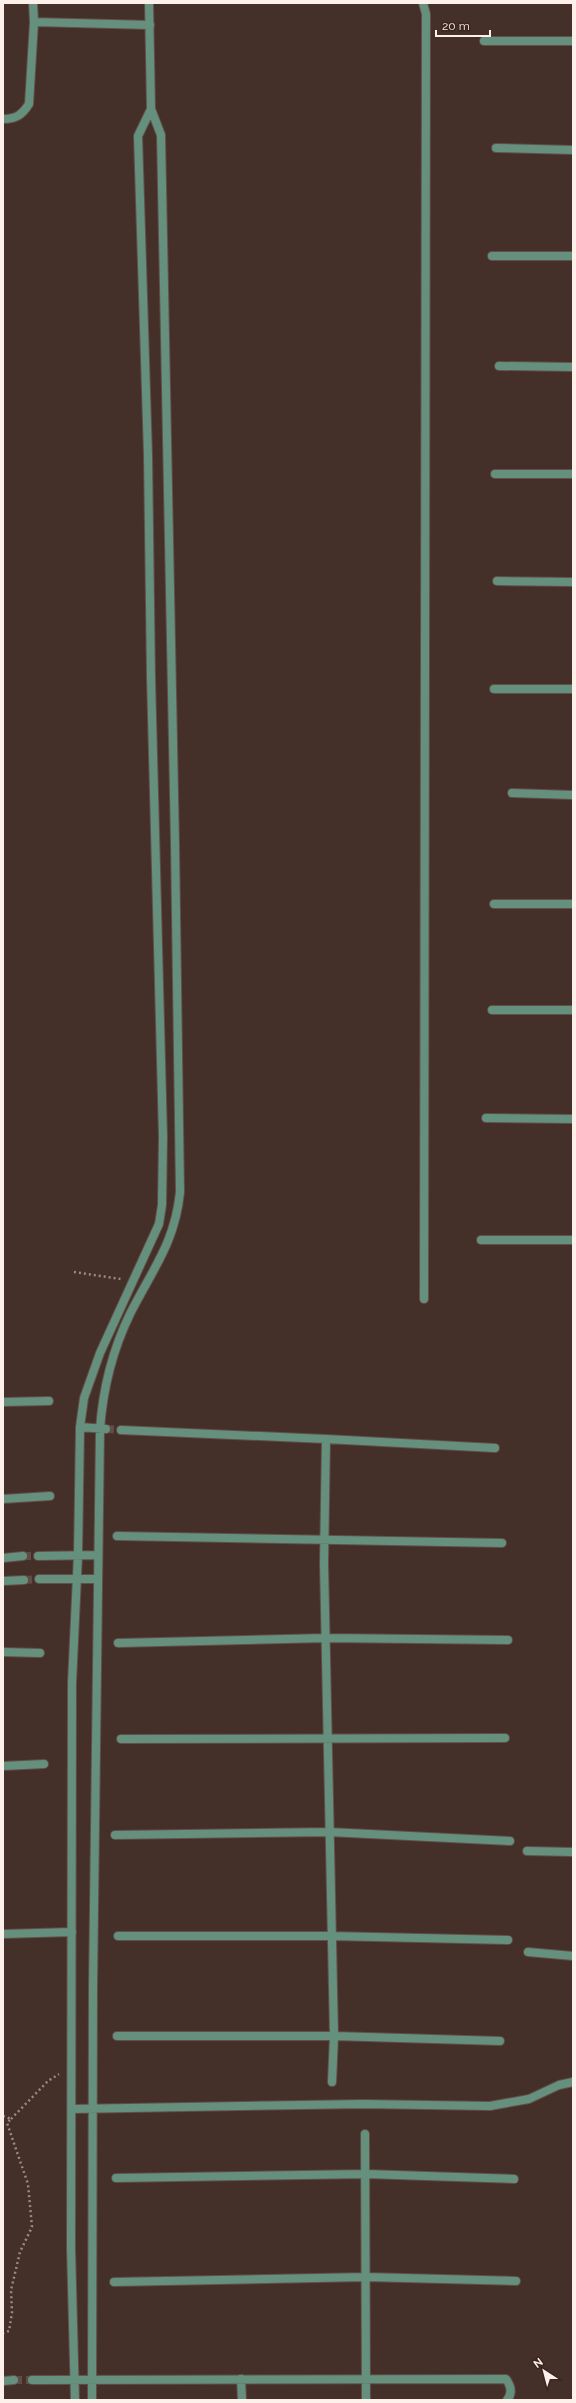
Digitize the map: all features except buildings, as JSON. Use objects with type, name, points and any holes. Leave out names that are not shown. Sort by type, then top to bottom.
[{"type":"street","points":[[3,119],[12,119],[23,114],[29,104],[34,3]]},
{"type":"street","points":[[92,2400],[98,1555],[103,1397],[112,1358],[130,1315],[170,1238],[177,1217],[180,1192],[175,836],[161,135],[151,109],[149,3]]},
{"type":"street","points":[[423,3],[426,14],[424,1300]]},
{"type":"street","points":[[426,14],[431,3]]},
{"type":"street","points":[[34,22],[150,26]]},
{"type":"street","points":[[484,41],[573,41]]},
{"type":"street","points":[[75,2400],[71,2248],[73,2066],[72,1683],[78,1555],[80,1427],[84,1398],[100,1353],[159,1224],[162,1205],[163,1137],[150,678],[148,455],[138,136],[151,109]]},
{"type":"street","points":[[496,148],[573,150]]},
{"type":"street","points":[[492,256],[573,256]]},
{"type":"street","points":[[499,366],[573,367]]},
{"type":"street","points":[[495,474],[573,474]]},
{"type":"street","points":[[497,581],[573,582]]},
{"type":"street","points":[[494,689],[573,689]]},
{"type":"street","points":[[512,792],[573,795]]},
{"type":"street","points":[[494,904],[573,904]]},
{"type":"street","points":[[492,1010],[573,1010]]},
{"type":"street","points":[[486,1118],[573,1119]]},
{"type":"street","points":[[481,1240],[573,1240]]},
{"type":"street","points":[[3,1402],[49,1401]]},
{"type":"street","points":[[80,1427],[103,1429]]},
{"type":"street","points":[[121,1430],[494,1448]]},
{"type":"street","points":[[326,1439],[326,1638],[334,2036],[332,2082]]},
{"type":"street","points":[[3,1499],[50,1496]]},
{"type":"street","points":[[117,1536],[502,1543]]},
{"type":"street","points":[[38,1556],[98,1555]]},
{"type":"street","points":[[3,1558],[23,1556]]},
{"type":"street","points":[[38,1579],[98,1579]]},
{"type":"street","points":[[3,1580],[24,1580]]},
{"type":"street","points":[[118,1643],[326,1638],[508,1640]]},
{"type":"street","points":[[3,1652],[40,1653]]},
{"type":"street","points":[[121,1739],[328,1737],[505,1738]]},
{"type":"street","points":[[3,1766],[44,1764]]},
{"type":"street","points":[[115,1835],[329,1832],[510,1841]]},
{"type":"street","points":[[528,1851],[573,1852]]},
{"type":"street","points":[[3,1934],[72,1932]]},
{"type":"street","points":[[118,1936],[331,1936],[508,1940]]},
{"type":"street","points":[[528,1952],[573,1956]]},
{"type":"street","points":[[117,2036],[334,2036],[500,2041]]},
{"type":"street","points":[[72,2110],[364,2104],[490,2106],[529,2099],[559,2085],[573,2082]]},
{"type":"street","points":[[365,2134],[366,2400]]},
{"type":"street","points":[[116,2178],[366,2174],[514,2179]]},
{"type":"street","points":[[114,2282],[366,2277],[516,2281]]},
{"type":"street","points":[[241,2379],[242,2400]]},
{"type":"street","points":[[32,2380],[506,2379],[511,2390],[511,2395],[507,2400]]},
{"type":"street","points":[[3,2381],[14,2380]]},
{"type":"path","points":[[74,1272],[134,1280]]},
{"type":"path","points":[[3,2333],[9,2331],[12,2313],[11,2290],[20,2252],[32,2227],[28,2184],[7,2123],[48,2081],[73,2066]]},
{"type":"path","points":[[3,2116],[11,2119]]},
{"type":"tunnel","points":[[106,1429],[121,1430]]},
{"type":"tunnel","points":[[23,1556],[38,1556]]},
{"type":"tunnel","points":[[24,1580],[39,1579]]},
{"type":"tunnel","points":[[14,2380],[32,2380]]}]
